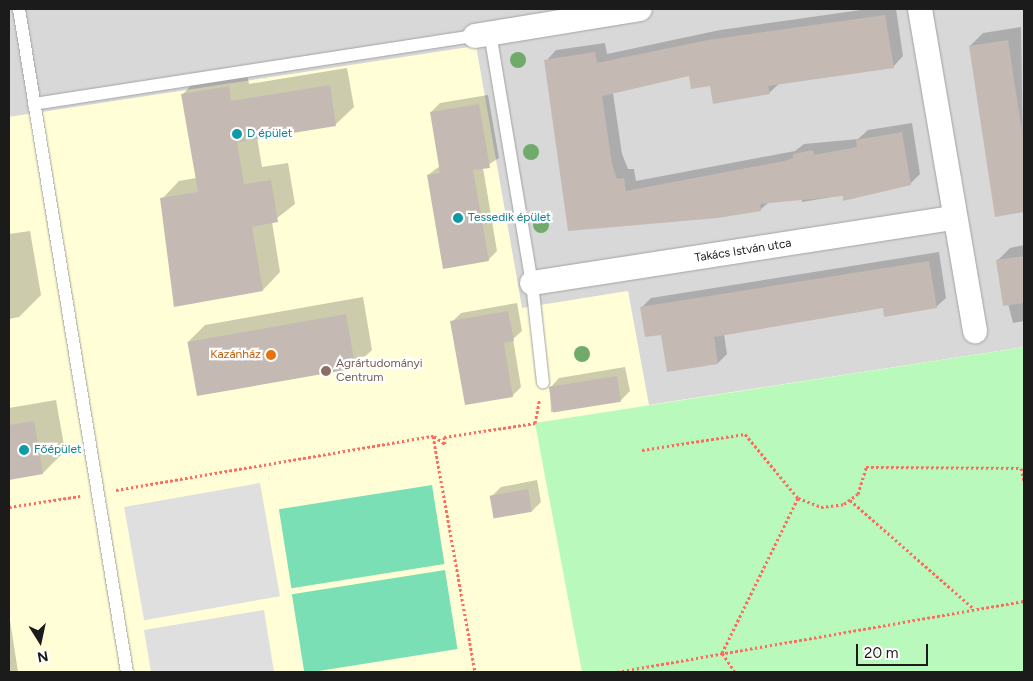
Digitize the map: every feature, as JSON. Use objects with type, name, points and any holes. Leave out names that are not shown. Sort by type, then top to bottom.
[{"type":"street","points":[[483,35],[640,9]]},
{"type":"street","points":[[920,9],[954,218],[975,331]]},
{"type":"street","name":"Takács István utca","points":[[532,283],[954,218]]},
{"type":"lane","points":[[19,9],[127,672]]},
{"type":"lane","points":[[34,104],[483,35],[532,283],[543,382]]},
{"type":"path","points":[[9,506],[98,493],[433,436],[445,444],[444,437],[535,423],[543,382]]},
{"type":"path","points":[[642,450],[745,434],[798,498],[832,508],[858,494],[866,467],[1021,468],[1024,481]]},
{"type":"path","points":[[433,436],[475,672]]},
{"type":"path","points":[[722,653],[798,498]]},
{"type":"path","points":[[850,500],[974,609]]},
{"type":"path","points":[[617,672],[1024,601]]},
{"type":"path","points":[[722,653],[735,672]]},
{"type":"shaded area","points":[[9,9],[1024,9],[1024,347],[648,405],[628,291],[522,308],[476,46],[9,117]]},
{"type":"shaded area","name":"Agrártudományi Centrum","points":[[476,46],[522,308],[628,291],[649,405],[1024,347],[1024,672],[9,672],[9,117]]},
{"type":"shaded area","points":[[260,483],[280,596],[144,620],[124,507]]},
{"type":"shaded area","points":[[264,610],[274,672],[151,672],[144,630]]},
{"type":"green space","points":[[1024,347],[1024,672],[582,672],[535,423]]},
{"type":"green space","points":[[432,485],[445,564],[291,588],[279,509]]},
{"type":"green space","points":[[445,570],[458,649],[304,672],[292,594]]},
{"type":"building","points":[[885,15],[894,68],[768,86],[770,94],[713,104],[710,86],[691,89],[689,76],[602,96],[612,164],[617,179],[624,178],[626,191],[784,161],[793,158],[793,154],[813,150],[814,155],[857,147],[856,140],[902,132],[911,185],[843,201],[843,196],[760,204],[761,211],[718,218],[568,231],[544,60],[595,52],[597,63],[708,40]]},
{"type":"building","points":[[1008,40],[1024,145],[1024,212],[995,217],[969,46]]},
{"type":"building","points":[[330,85],[336,126],[237,142],[244,184],[271,180],[278,222],[252,227],[263,291],[174,307],[160,198],[198,192],[181,94],[229,86],[231,101]]},
{"type":"building","name":"Tessedik épület","points":[[479,104],[490,168],[473,170],[489,261],[443,269],[427,175],[440,173],[430,112]]},
{"type":"building","points":[[1024,256],[1024,303],[1003,306],[996,260]]},
{"type":"building","points":[[929,261],[937,308],[884,317],[883,308],[714,337],[718,364],[667,372],[661,335],[645,337],[640,307]]},
{"type":"building","points":[[508,311],[514,341],[504,343],[513,397],[465,405],[450,321]]},
{"type":"building","name":"Kazánház","points":[[346,314],[356,368],[197,396],[187,342]]},
{"type":"building","points":[[617,376],[621,402],[553,412],[549,387]]},
{"type":"building","name":"Főépület","points":[[34,421],[43,474],[9,480],[9,425]]},
{"type":"building","points":[[528,489],[532,512],[494,518],[490,496]]},
{"type":"place","name":"D épület","points":[[237,134]]},
{"type":"place","name":"Tessedik épület","points":[[458,218]]},
{"type":"place","name":"Kazánház","points":[[271,355]]},
{"type":"place","name":"Agrártudományi Centrum","points":[[326,371]]},
{"type":"place","name":"Főépület","points":[[24,450]]}]
